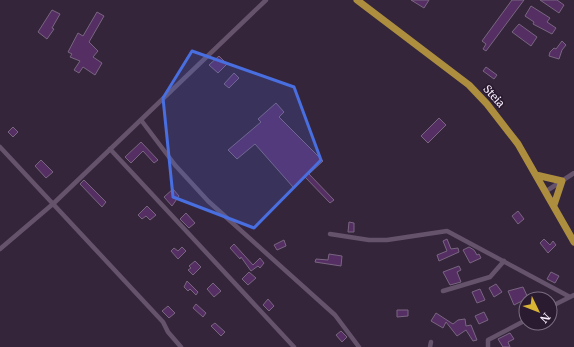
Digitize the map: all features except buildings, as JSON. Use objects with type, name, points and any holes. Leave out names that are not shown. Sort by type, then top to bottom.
[{"type":"main road","name":"Steia","points":[[357,0],[469,86],[504,124],[554,205],[574,242]]},
{"type":"main road","points":[[536,175],[562,181],[554,205]]},
{"type":"street","points":[[0,249],[54,203],[266,0]]},
{"type":"street","points":[[141,120],[175,166],[208,201],[336,315],[359,347]]},
{"type":"street","points":[[0,147],[164,322],[168,332],[181,347]]},
{"type":"street","points":[[110,149],[294,347]]},
{"type":"street","points":[[545,192],[574,173]]},
{"type":"street","points":[[330,234],[369,240],[387,240],[448,231],[572,296]]},
{"type":"street","points":[[443,291],[490,277],[504,261]]},
{"type":"street","points":[[558,303],[572,296]]},
{"type":"street","points":[[488,347],[488,340],[518,324]]},
{"type":"highlighted area","points":[[192,51],[294,87],[321,160],[254,228],[173,197],[163,98]]}]
